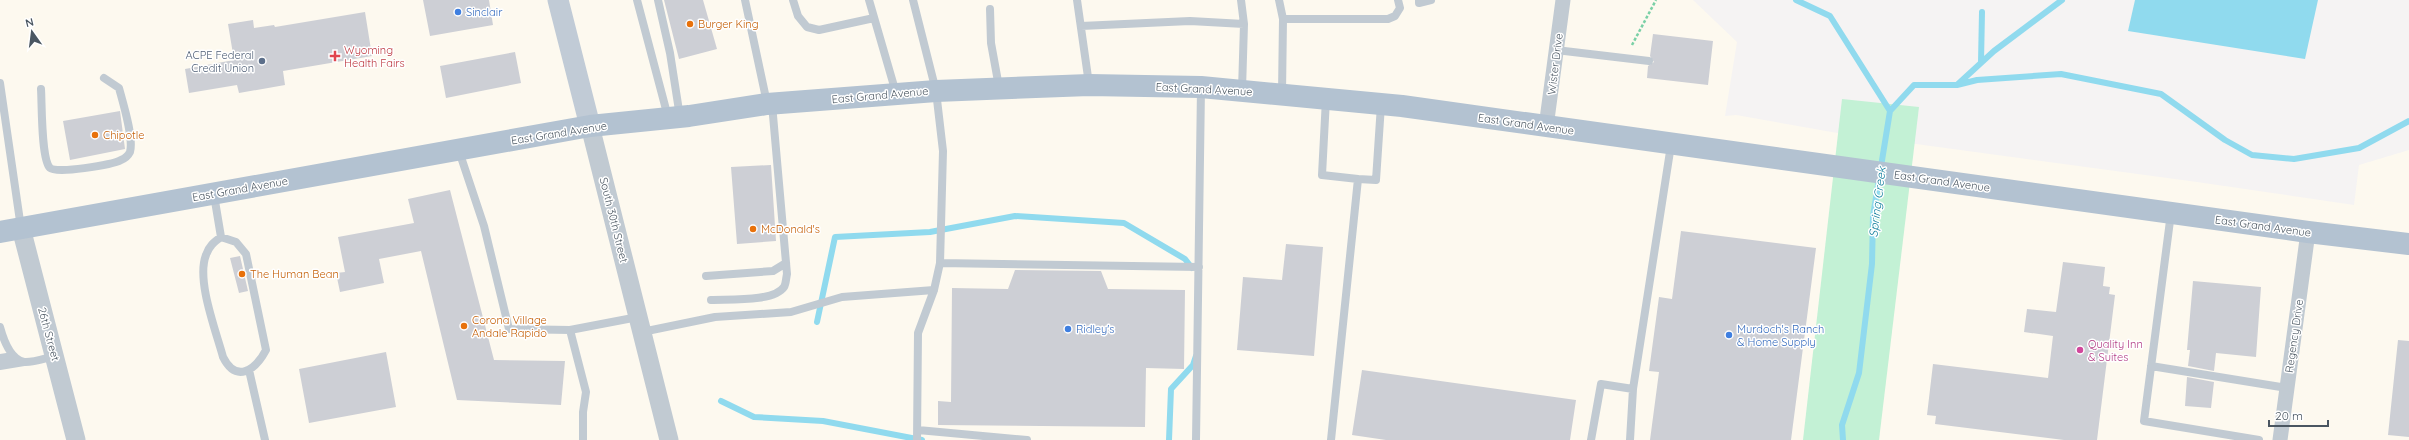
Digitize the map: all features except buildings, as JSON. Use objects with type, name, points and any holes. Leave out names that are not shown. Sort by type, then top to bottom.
[{"type":"main road","name":"South 30th Street","points":[[558,0],[590,126]]},
{"type":"main road","name":"East Grand Avenue","points":[[0,232],[590,126],[674,117],[770,104],[999,87],[1089,85],[1201,87],[1382,104],[2308,232],[2409,244]]},
{"type":"street","name":"Wister Drive","points":[[1546,127],[1563,0]]},
{"type":"street","name":"South 30th Street","points":[[590,126],[669,440]]},
{"type":"street","name":"26th Street","points":[[21,228],[76,440]]},
{"type":"street","name":"Regency Drive","points":[[2280,440],[2308,232]]},
{"type":"lane","points":[[637,0],[674,117]]},
{"type":"lane","points":[[658,0],[670,53],[674,117]]},
{"type":"lane","points":[[711,300],[769,296],[779,292],[785,286],[786,263],[770,104],[745,0]]},
{"type":"lane","points":[[793,0],[798,16],[807,27],[819,30],[874,18]]},
{"type":"lane","points":[[869,0],[897,94]]},
{"type":"lane","points":[[913,0],[936,91],[944,151],[940,263],[934,290],[918,333],[917,440]]},
{"type":"lane","points":[[1077,0],[1089,85]]},
{"type":"lane","points":[[1241,0],[1244,24],[1242,91]]},
{"type":"lane","points":[[1279,0],[1283,18],[1282,94]]},
{"type":"lane","points":[[1283,18],[1388,19],[1395,16],[1400,8],[1398,0]]},
{"type":"lane","points":[[1419,0],[1419,3],[1430,0]]},
{"type":"lane","points":[[990,9],[991,43],[999,87]]},
{"type":"lane","points":[[1081,26],[1136,22],[1190,21],[1244,24]]},
{"type":"lane","points":[[1556,50],[1649,61]]},
{"type":"lane","points":[[41,89],[44,146],[47,163],[50,168],[56,171],[96,166],[120,161],[127,157],[130,150],[130,135],[119,88],[104,78]]},
{"type":"lane","points":[[0,83],[21,228]]},
{"type":"lane","points":[[1196,440],[1201,87]]},
{"type":"lane","points":[[1326,98],[1322,175],[1358,179],[1376,180],[1382,104]]},
{"type":"lane","points":[[1630,440],[1633,389],[1671,144]]},
{"type":"lane","points":[[458,150],[484,226],[509,329],[570,330],[640,325],[715,316],[791,312],[842,297],[934,290]]},
{"type":"lane","points":[[1331,440],[1358,179]]},
{"type":"lane","points":[[214,194],[221,237]]},
{"type":"lane","points":[[2171,213],[2144,421],[2260,440]]},
{"type":"lane","points":[[221,237],[236,242],[246,254],[266,350],[262,360],[249,370],[237,372],[227,366],[222,357],[204,281],[205,256],[212,243],[221,237]]},
{"type":"lane","points":[[706,276],[773,271],[786,263]]},
{"type":"lane","points":[[940,263],[1199,267]]},
{"type":"lane","points":[[0,327],[3,338],[13,356],[24,362]]},
{"type":"lane","points":[[570,330],[586,392],[582,412],[583,440]]},
{"type":"lane","points":[[0,358],[13,356]]},
{"type":"lane","points":[[0,366],[55,356]]},
{"type":"lane","points":[[2151,366],[2288,388]]},
{"type":"lane","points":[[249,370],[265,440]]},
{"type":"lane","points":[[1591,440],[1601,384],[1633,389]]},
{"type":"lane","points":[[918,430],[1027,440]]},
{"type":"path","points":[[1625,58],[1656,0]]},
{"type":"shaded area","points":[[0,0],[1693,0],[1737,42],[1725,116],[1736,115],[1905,145],[1916,144],[2354,205],[2359,165],[2409,150],[2409,440],[0,440]]},
{"type":"green space","points":[[1842,99],[1919,107],[1879,440],[1803,440]]},
{"type":"water","points":[[2135,0],[2318,0],[2305,59],[2128,31]]},
{"type":"waterway","name":"Spring Creek","points":[[1796,0],[1830,16],[1890,111],[1873,216],[1872,264],[1859,373],[1842,425],[1843,440]]},
{"type":"waterway","points":[[1958,84],[1994,51],[2062,0]]},
{"type":"waterway","points":[[1981,62],[1982,12]]},
{"type":"waterway","points":[[1890,111],[1914,85],[1957,85],[1977,80],[2061,74],[2161,94],[2225,140],[2252,155],[2294,159],[2359,148],[2409,121]]},
{"type":"waterway","points":[[817,322],[835,237],[930,232],[1015,216],[1124,223],[1185,259],[1192,268]]},
{"type":"waterway","points":[[1169,440],[1171,389],[1193,365],[1196,356]]},
{"type":"waterway","points":[[721,401],[754,417],[823,421],[922,440]]},
{"type":"place","name":"Sinclair","points":[[458,12]]},
{"type":"place","name":"Burger King","points":[[690,24]]},
{"type":"place","name":"Wyoming Health Fairs","points":[[335,56]]},
{"type":"place","name":"ACPE Federal Credit Union","points":[[262,61]]},
{"type":"place","name":"Chipotle","points":[[95,135]]},
{"type":"place","name":"McDonald's","points":[[753,229]]},
{"type":"place","name":"The Human Bean","points":[[242,274]]},
{"type":"place","name":"Corona Village Andale Rapido","points":[[464,326]]},
{"type":"place","name":"Ridley's","points":[[1068,329]]},
{"type":"place","name":"Murdoch's Ranch & Home Supply","points":[[1729,335]]},
{"type":"place","name":"Quality Inn & Suites","points":[[2080,350]]}]
